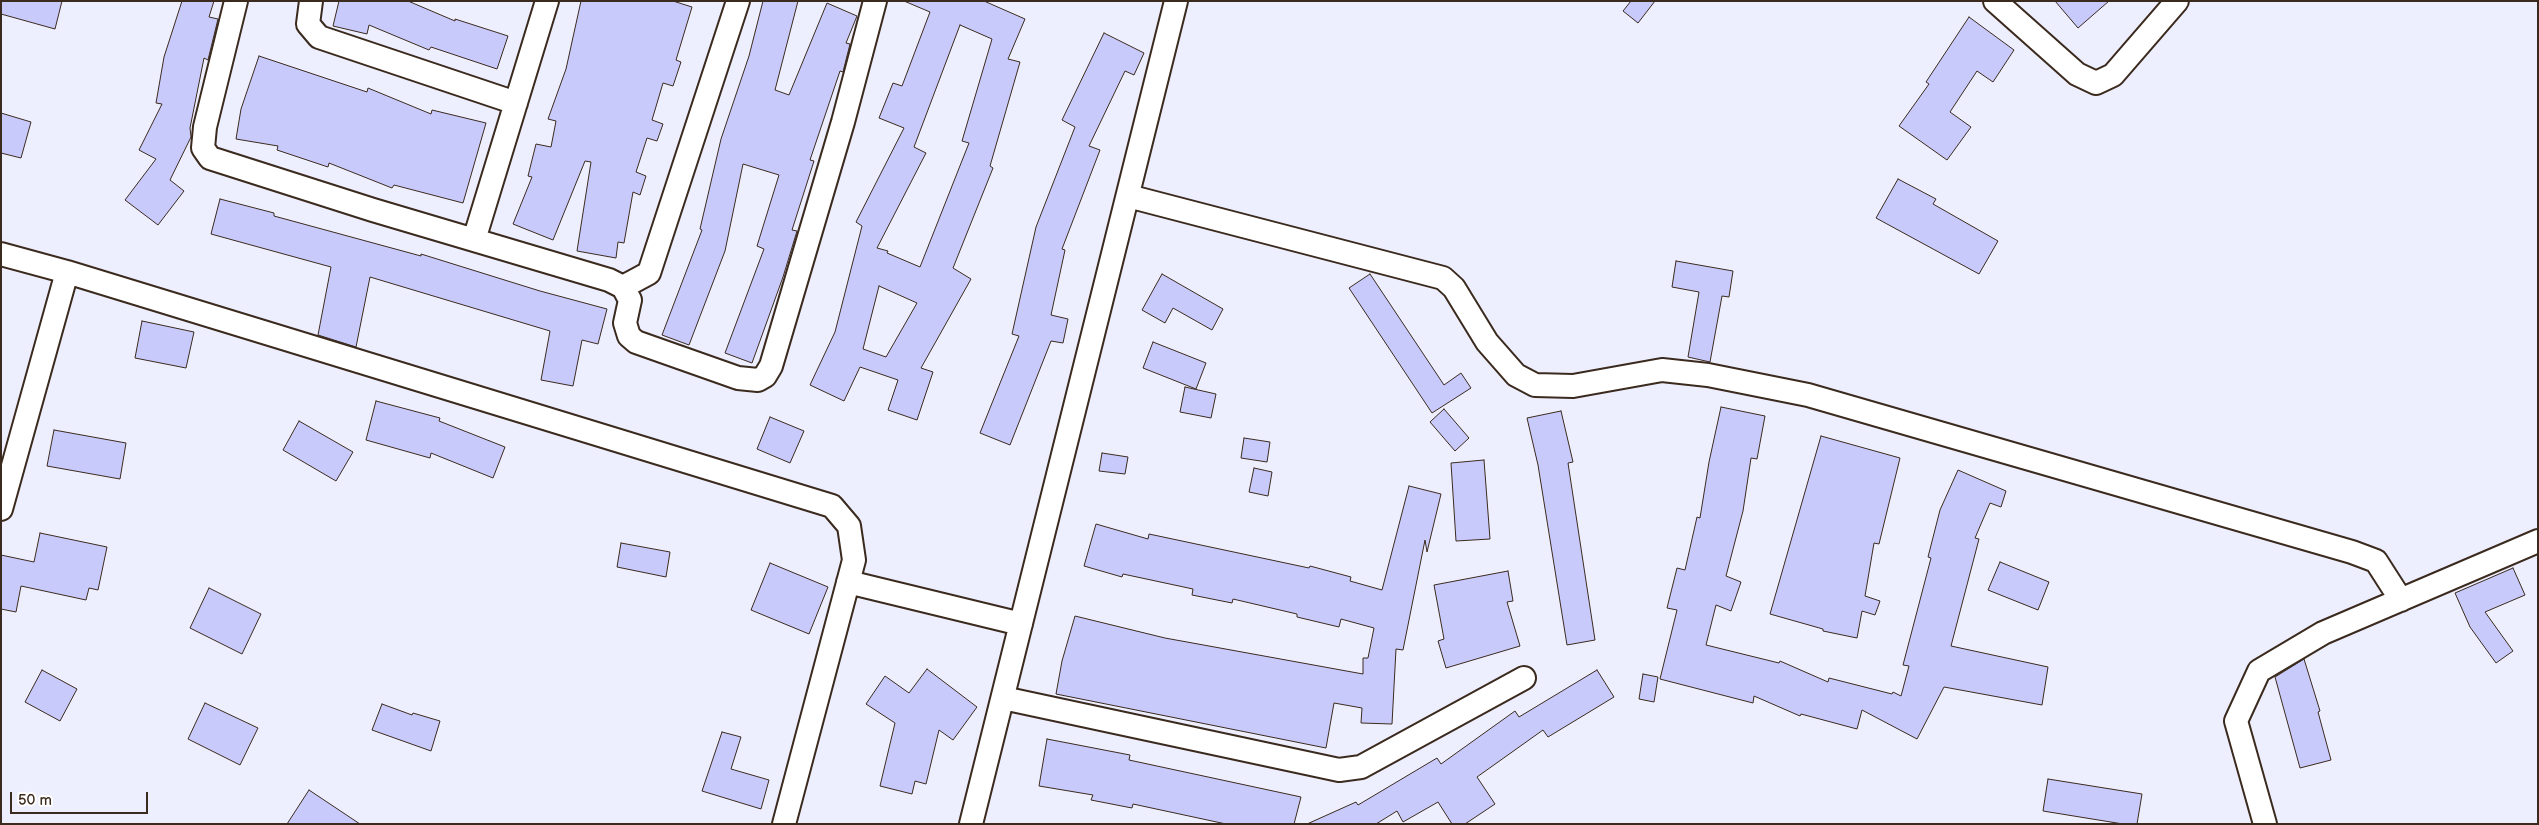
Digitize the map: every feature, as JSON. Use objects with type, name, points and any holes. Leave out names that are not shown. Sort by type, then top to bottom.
[{"type":"street","points":[[236,1],[205,127],[203,148],[210,158],[609,280],[623,288],[630,300],[626,322],[629,336],[636,342],[738,378],[758,380],[766,376],[774,356],[843,122],[875,1]]},
{"type":"street","points":[[311,1],[308,24],[319,37],[516,103]]},
{"type":"street","points":[[474,240],[547,1]]},
{"type":"street","points":[[623,288],[649,273],[738,1]]},
{"type":"street","points":[[971,824],[1176,1]]},
{"type":"street","points":[[1995,1],[2076,74],[2096,83],[2113,75],[2177,1]]},
{"type":"street","points":[[1128,196],[1443,278],[1454,288],[1486,342],[1516,375],[1535,385],[1572,386],[1662,370],[1708,375],[1808,395],[2352,552],[2376,561],[2401,600]]},
{"type":"street","points":[[1,254],[67,272],[832,506],[849,526],[854,560],[784,824]]},
{"type":"street","points":[[1,509],[67,272]]},
{"type":"street","points":[[2265,824],[2236,721],[2259,671],[2323,633],[2538,541]]},
{"type":"street","points":[[848,582],[1021,624]]},
{"type":"street","points":[[1003,698],[1339,770],[1361,768],[1524,678]]},
{"type":"building","points":[[1,1],[62,1],[55,29],[1,14]]},
{"type":"building","points":[[182,1],[214,1],[209,17],[218,19],[208,60],[204,58],[190,128],[191,137],[170,180],[184,191],[158,225],[125,200],[156,159],[139,150],[162,104],[156,103],[164,57]]},
{"type":"building","points":[[339,1],[408,1],[455,21],[455,19],[508,36],[497,69],[431,47],[429,50],[369,25],[367,34],[333,26]]},
{"type":"building","points":[[581,1],[673,1],[692,7],[676,60],[681,62],[673,86],[663,83],[652,120],[663,124],[657,141],[647,138],[636,172],[646,176],[640,195],[633,192],[624,243],[618,242],[616,258],[577,251],[591,162],[585,161],[553,240],[513,224],[532,177],[528,176],[536,144],[551,147],[556,121],[548,119],[566,69]]},
{"type":"building","points":[[763,1],[798,1],[775,90],[789,95],[827,3],[857,16],[846,43],[850,44],[843,72],[840,71],[810,160],[814,161],[792,230],[797,231],[783,277],[752,363],[725,353],[764,249],[757,246],[779,175],[743,164],[725,251],[689,345],[662,335],[702,230],[700,229],[721,139],[749,56]]},
{"type":"building","points":[[904,1],[984,1],[1025,19],[1008,59],[1020,62],[990,166],[993,168],[953,268],[971,279],[921,368],[933,372],[917,420],[888,410],[898,380],[860,367],[844,401],[810,385],[835,332],[862,226],[856,222],[904,128],[879,118],[893,83],[902,86],[930,12]],"holes":[[[960,25],[992,39],[962,141],[969,143],[920,267],[887,253],[888,251],[877,248],[926,153],[914,147]],[[879,286],[917,303],[886,357],[863,349]]]},
{"type":"building","points":[[1631,1],[1655,1],[1638,23],[1623,11]]},
{"type":"building","points":[[2055,1],[2109,1],[2078,28]]},
{"type":"building","points":[[1969,17],[2014,50],[1993,82],[1977,71],[1950,112],[1971,127],[1947,160],[1899,126],[1929,84],[1926,82]]},
{"type":"building","points":[[1104,33],[1144,53],[1134,75],[1125,71],[1089,146],[1100,150],[1062,249],[1065,250],[1051,315],[1068,319],[1063,343],[1051,341],[1010,445],[980,433],[1019,336],[1012,334],[1036,227],[1075,127],[1062,120]]},
{"type":"building","points":[[259,56],[367,92],[368,88],[431,114],[432,110],[486,123],[463,203],[394,185],[392,188],[329,163],[328,167],[277,150],[278,146],[236,139],[241,109]]},
{"type":"building","points":[[1,113],[31,122],[21,158],[1,153]]},
{"type":"building","points":[[1898,179],[1936,199],[1933,204],[1998,241],[1979,274],[1876,218]]},
{"type":"building","points":[[220,199],[274,213],[274,216],[421,256],[421,254],[540,291],[607,309],[598,344],[582,340],[573,386],[541,380],[550,331],[370,277],[356,347],[318,335],[331,267],[211,234]]},
{"type":"building","points":[[1676,261],[1733,271],[1729,297],[1722,296],[1710,362],[1688,357],[1699,292],[1672,287]]},
{"type":"building","points":[[1162,274],[1223,309],[1212,330],[1173,308],[1165,323],[1142,310]]},
{"type":"building","points":[[1370,274],[1444,385],[1461,373],[1471,388],[1432,413],[1349,288]]},
{"type":"building","points":[[142,321],[194,332],[186,368],[135,358]]},
{"type":"building","points":[[1153,342],[1206,363],[1196,389],[1143,368]]},
{"type":"building","points":[[1185,387],[1216,394],[1211,418],[1180,412]]},
{"type":"building","points":[[376,401],[440,418],[439,421],[505,447],[493,478],[431,453],[430,458],[366,440]]},
{"type":"building","points":[[1721,407],[1765,416],[1757,459],[1751,458],[1743,511],[1726,576],[1741,582],[1731,611],[1716,605],[1706,645],[1779,663],[1780,661],[1828,682],[1829,678],[1892,694],[1893,692],[1901,696],[1909,666],[1903,665],[1931,558],[1928,557],[1940,510],[1958,470],[2006,491],[2001,507],[1990,503],[1975,538],[1979,539],[1951,646],[2048,667],[2042,705],[1944,687],[1917,739],[1862,710],[1857,729],[1801,714],[1800,716],[1754,696],[1753,703],[1660,679],[1677,610],[1667,608],[1677,568],[1685,570],[1697,517],[1700,518],[1709,462]]},
{"type":"building","points":[[1444,409],[1469,438],[1455,451],[1430,422]]},
{"type":"building","points":[[1561,411],[1573,462],[1568,463],[1595,640],[1567,645],[1538,465],[1527,418]]},
{"type":"building","points":[[770,417],[804,431],[790,463],[757,449]]},
{"type":"building","points":[[299,421],[353,452],[336,481],[283,450]]},
{"type":"building","points":[[54,430],[126,443],[120,479],[47,466]]},
{"type":"building","points":[[1821,436],[1900,458],[1879,544],[1874,543],[1865,596],[1880,601],[1875,615],[1862,611],[1857,638],[1823,631],[1823,629],[1770,614]]},
{"type":"building","points":[[1244,438],[1270,442],[1267,462],[1241,458]]},
{"type":"building","points":[[1102,453],[1128,457],[1125,474],[1099,471]]},
{"type":"building","points":[[1484,460],[1490,539],[1456,541],[1451,463]]},
{"type":"building","points":[[1254,468],[1272,472],[1268,496],[1249,492]]},
{"type":"building","points":[[1409,486],[1441,494],[1427,552],[1425,540],[1403,650],[1396,649],[1392,724],[1361,723],[1362,708],[1334,703],[1326,748],[1056,694],[1062,661],[1075,616],[1165,638],[1363,674],[1363,658],[1368,658],[1374,628],[1341,619],[1339,627],[1297,617],[1297,614],[1233,599],[1232,603],[1192,595],[1193,589],[1123,574],[1122,577],[1084,566],[1096,524],[1148,539],[1149,534],[1309,568],[1310,566],[1351,577],[1350,581],[1382,590]]},
{"type":"building","points":[[40,533],[107,547],[98,590],[89,588],[86,600],[21,586],[16,612],[1,609],[1,555],[34,562]]},
{"type":"building","points":[[621,543],[670,552],[666,577],[617,567]]},
{"type":"building","points":[[2000,562],[2049,582],[2038,610],[1988,590]]},
{"type":"building","points":[[770,563],[828,587],[809,634],[751,610]]},
{"type":"building","points":[[2513,568],[2525,595],[2485,612],[2513,651],[2496,663],[2470,627],[2455,593]]},
{"type":"building","points":[[1508,571],[1513,601],[1507,602],[1520,646],[1446,668],[1438,641],[1444,639],[1434,585]]},
{"type":"building","points":[[209,588],[261,614],[242,654],[190,628]]},
{"type":"building","points":[[2304,659],[2320,711],[2318,712],[2331,760],[2300,768],[2275,677]]},
{"type":"building","points":[[927,669],[977,707],[953,740],[939,730],[926,784],[915,781],[912,794],[880,786],[895,723],[866,704],[885,676],[909,693]]},
{"type":"building","points":[[42,670],[77,689],[60,721],[25,702]]},
{"type":"building","points":[[1597,670],[1614,697],[1548,737],[1543,730],[1477,777],[1495,804],[1465,824],[1452,824],[1438,802],[1403,822],[1397,811],[1376,824],[1307,824],[1356,802],[1358,805],[1437,758],[1441,764],[1515,711],[1519,717]]},
{"type":"building","points":[[1643,674],[1658,677],[1654,702],[1639,699]]},
{"type":"building","points":[[205,703],[258,728],[240,765],[188,739]]},
{"type":"building","points":[[382,704],[412,715],[413,713],[440,721],[431,751],[372,730]]},
{"type":"building","points":[[722,732],[741,737],[731,769],[769,780],[761,809],[702,791]]},
{"type":"building","points":[[1047,739],[1130,755],[1129,760],[1301,797],[1294,824],[1226,824],[1133,804],[1132,808],[1091,800],[1093,795],[1039,786]]},
{"type":"building","points":[[2048,779],[2142,794],[2137,824],[2123,824],[2043,811]]},
{"type":"building","points":[[309,790],[360,824],[287,824]]}]
